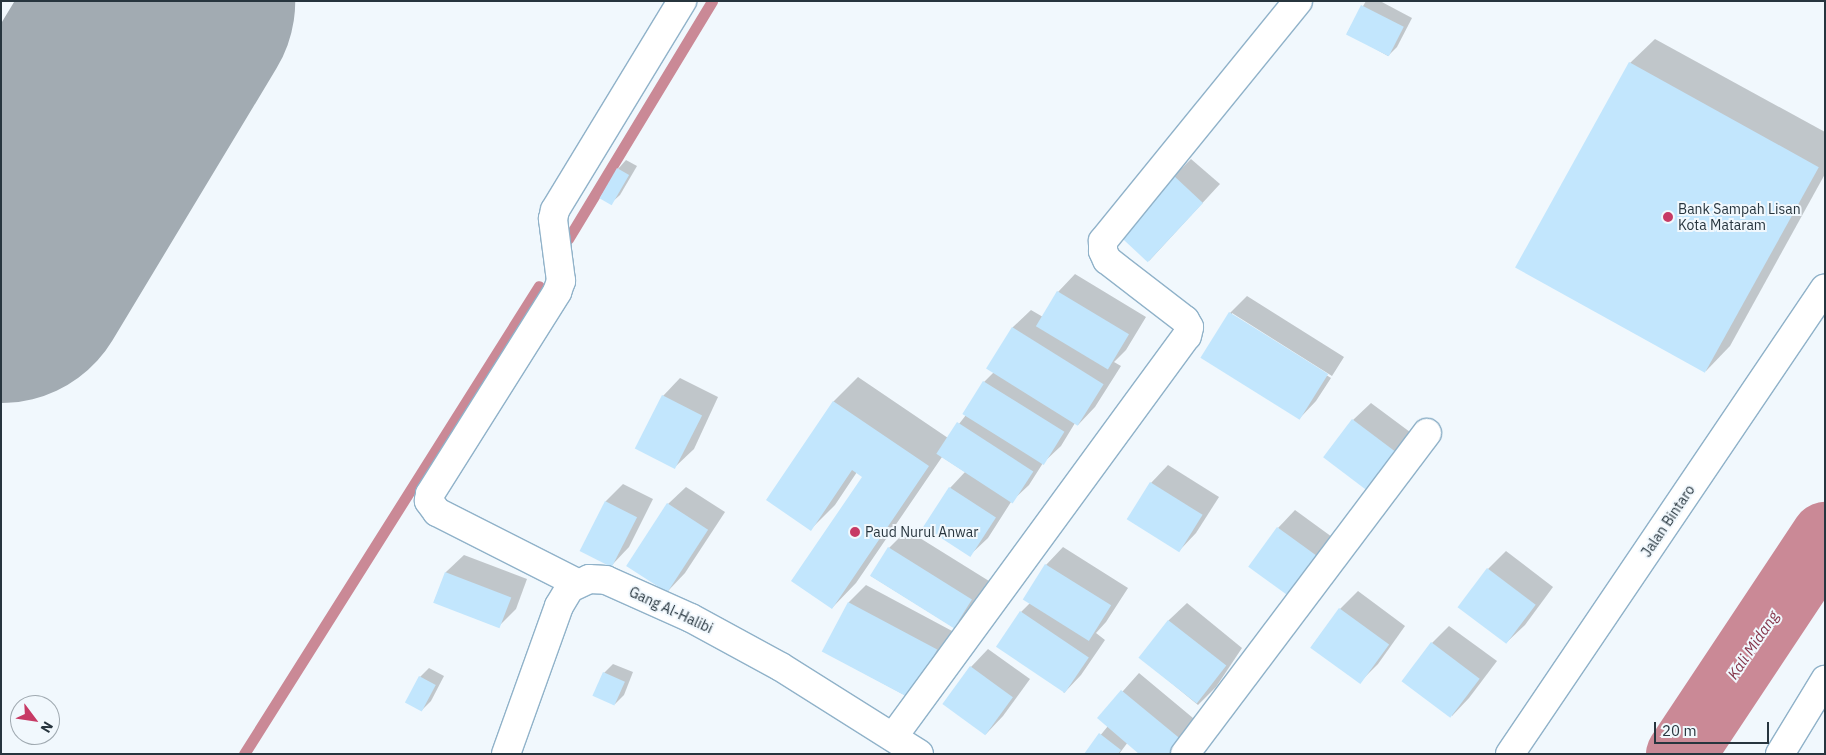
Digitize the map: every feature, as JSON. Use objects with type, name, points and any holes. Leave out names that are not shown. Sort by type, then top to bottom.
[{"type":"street","points":[[578,583],[437,512],[428,501],[557,292],[561,281],[553,219],[555,210],[682,1]]},
{"type":"street","points":[[893,737],[1186,336],[1189,327],[1185,320],[1107,260],[1103,252],[1103,241],[1298,1]]},
{"type":"street","name":"Jalan Bintaro","points":[[1510,754],[1825,288]]},
{"type":"street","points":[[1185,754],[1427,433]]},
{"type":"street","name":"Gang Al-Halibi","points":[[578,583],[590,579],[606,580],[691,618],[781,667],[919,754]]},
{"type":"street","points":[[506,754],[559,606],[570,588],[578,583]]},
{"type":"street","points":[[1780,754],[1825,680]]},
{"type":"building","points":[[1361,5],[1404,27],[1389,56],[1346,34]]},
{"type":"building","name":"Bank Sampah Lisan Kota Mataram","points":[[1629,62],[1819,167],[1705,373],[1515,268]]},
{"type":"building","points":[[617,168],[629,175],[612,205],[600,198]]},
{"type":"building","points":[[1173,175],[1203,203],[1148,262],[1118,234]]},
{"type":"building","points":[[1057,291],[1129,334],[1108,369],[1036,326]]},
{"type":"building","points":[[1229,312],[1328,374],[1300,420],[1200,358]]},
{"type":"building","points":[[1012,327],[1104,384],[1078,426],[986,369]]},
{"type":"building","points":[[983,381],[1064,432],[1044,465],[962,414]]},
{"type":"building","points":[[662,395],[702,415],[675,469],[635,448]]},
{"type":"building","points":[[833,401],[929,466],[832,609],[791,581],[862,477],[852,470],[811,531],[766,500]]},
{"type":"building","points":[[1352,419],[1402,456],[1373,495],[1323,457]]},
{"type":"building","points":[[957,422],[1033,472],[1013,503],[936,454]]},
{"type":"building","points":[[1150,482],[1203,515],[1179,552],[1127,519]]},
{"type":"building","points":[[949,487],[996,517],[970,557],[923,526]]},
{"type":"building","points":[[605,501],[637,517],[612,567],[580,551]]},
{"type":"building","points":[[667,503],[708,530],[667,593],[626,566]]},
{"type":"building","points":[[1277,527],[1326,563],[1298,602],[1248,567]]},
{"type":"building","points":[[888,547],[972,599],[954,628],[870,576]]},
{"type":"building","points":[[1045,564],[1111,605],[1089,641],[1023,600]]},
{"type":"building","points":[[1487,568],[1536,605],[1506,644],[1458,607]]},
{"type":"building","points":[[445,572],[511,597],[499,628],[433,603]]},
{"type":"building","points":[[848,602],[937,649],[911,699],[822,651]]},
{"type":"building","points":[[1339,608],[1389,644],[1360,684],[1310,648]]},
{"type":"building","points":[[1020,611],[1089,657],[1065,693],[996,647]]},
{"type":"building","points":[[1168,620],[1226,666],[1197,703],[1138,658]]},
{"type":"building","points":[[1431,642],[1480,679],[1450,718],[1402,681]]},
{"type":"building","points":[[970,666],[1013,697],[985,735],[942,704]]},
{"type":"building","points":[[603,672],[625,682],[614,706],[592,696]]},
{"type":"building","points":[[419,676],[436,685],[422,711],[405,702]]},
{"type":"building","points":[[1121,690],[1189,746],[1182,754],[1139,754],[1097,718]]},
{"type":"building","points":[[1099,733],[1121,750],[1118,754],[1084,754]]},
{"type":"waterway","points":[[568,239],[712,1]]},
{"type":"waterway","points":[[244,754],[539,286]]},
{"type":"waterway","name":"Kali Midang","points":[[1680,754],[1825,536]]},
{"type":"runway","points":[[1,273],[165,1]]},
{"type":"place","name":"Bank Sampah Lisan Kota Mataram","points":[[1668,217]]},
{"type":"place","name":"Paud Nurul Anwar","points":[[855,532]]}]
